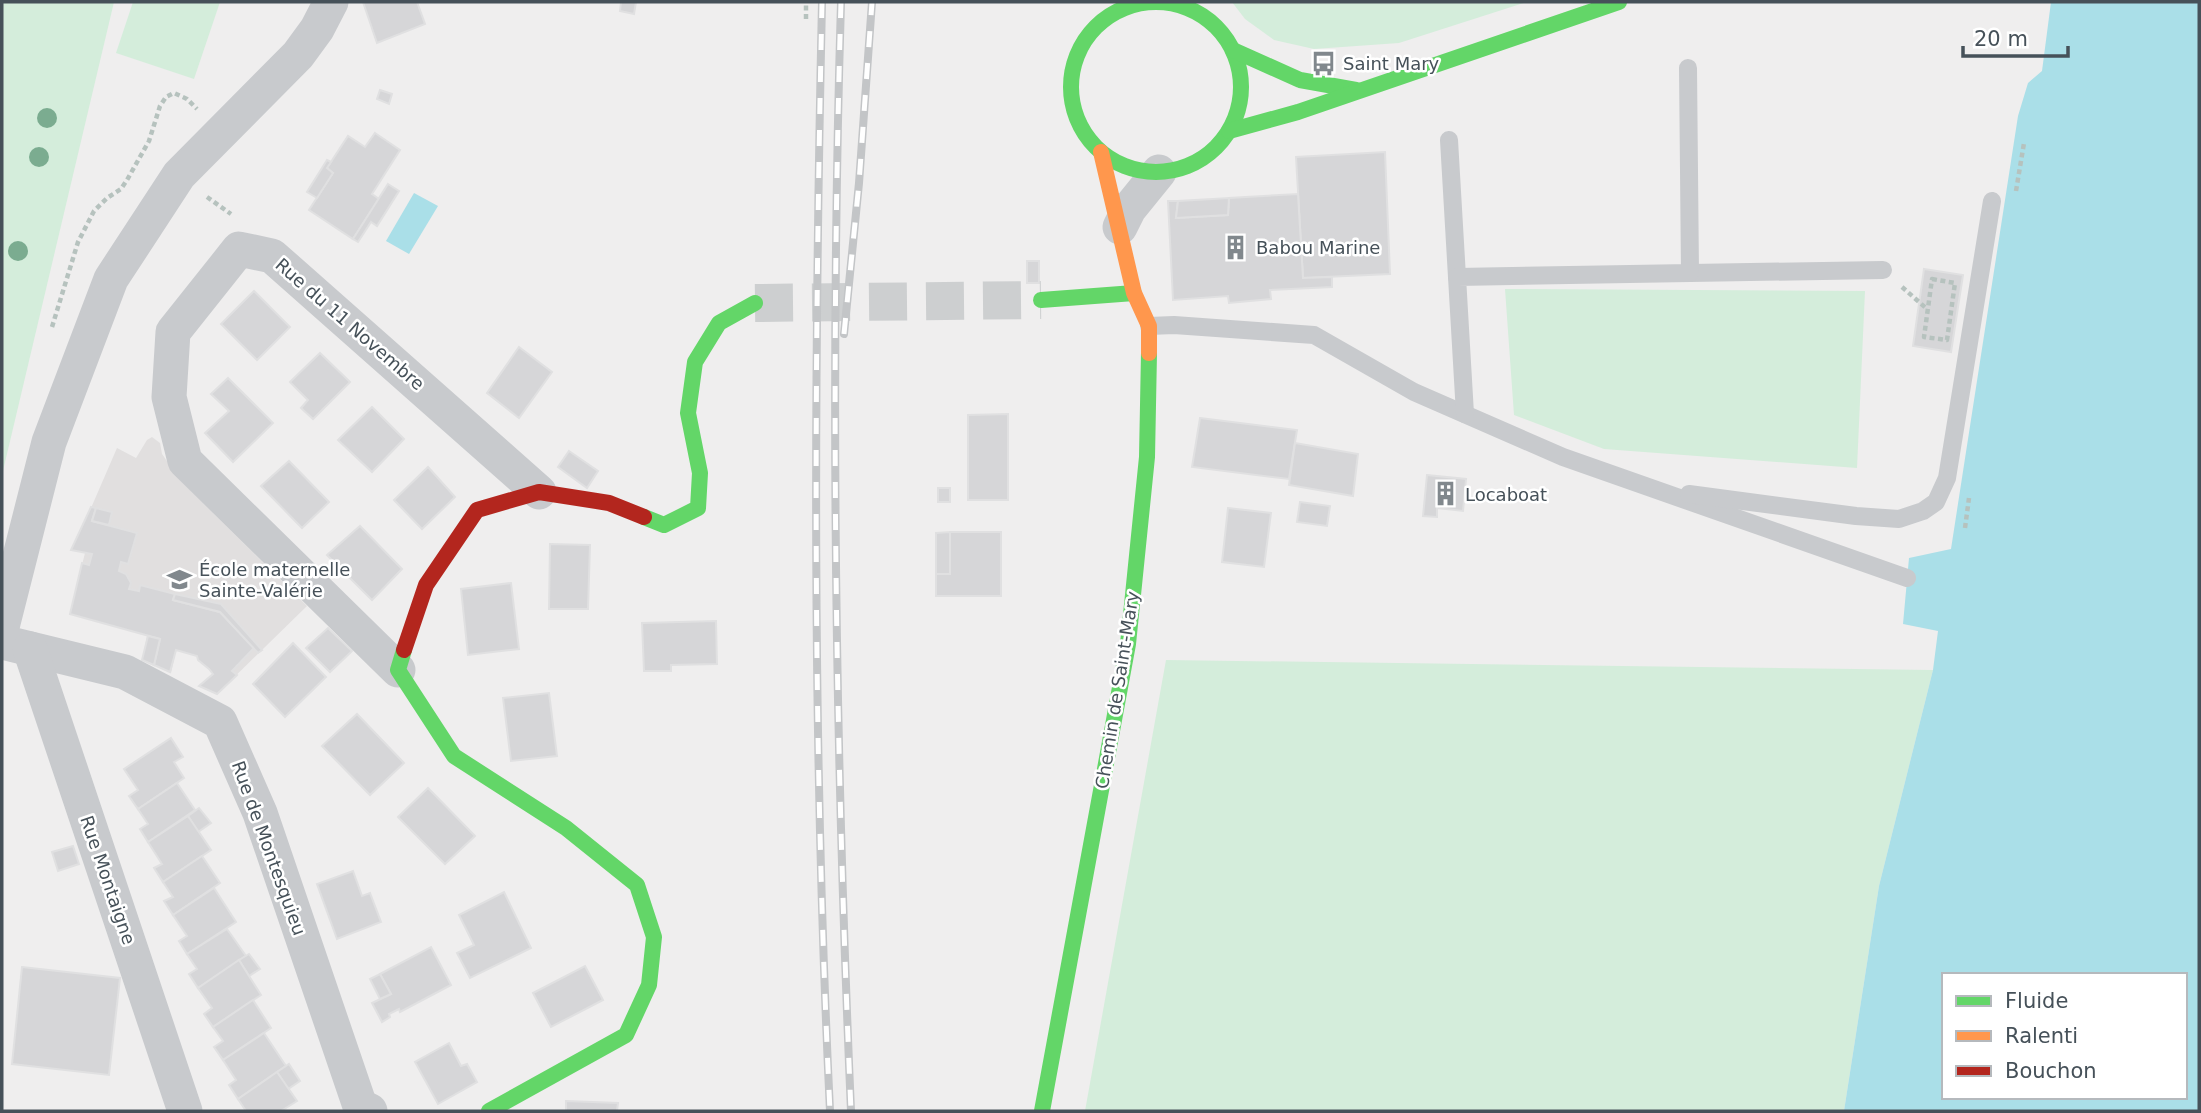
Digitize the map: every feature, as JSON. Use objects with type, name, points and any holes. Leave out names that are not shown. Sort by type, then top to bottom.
[{"type":"street","points":[[2,628],[49,442],[111,279],[179,176],[298,55],[317,29],[331,2]]},
{"type":"street","points":[[1229,131],[1298,112],[1619,2]]},
{"type":"street","points":[[1121,6],[1190,6],[1204,15],[1222,33],[1233,50],[1241,80],[1240,105],[1229,131],[1211,153],[1186,167],[1158,172],[1131,169],[1106,157],[1087,138],[1074,114],[1069,88],[1073,61],[1086,37],[1104,18],[1121,6]]},
{"type":"street","points":[[1233,50],[1300,80],[1358,90]]},
{"type":"street","name":"Chemin de Saint-Mary","points":[[1042,1111],[1128,644],[1147,457],[1149,326],[1134,293],[1101,152]]},
{"type":"street","points":[[1119,227],[1129,209],[1158,172]]},
{"type":"street","name":"Rue du 11 Novembre","points":[[398,670],[184,461],[169,397],[173,331],[239,249],[272,256],[539,492]]},
{"type":"street","points":[[1041,300],[1134,293]]},
{"type":"street","points":[[489,1111],[626,1035],[649,985],[654,937],[637,885],[566,828],[454,756],[398,670],[426,585],[477,510],[539,492],[609,503],[664,525],[698,508],[701,473],[688,413],[695,362],[719,323],[755,303]]},
{"type":"street","name":"Rue Montaigne","points":[[16,645],[185,1111]]},
{"type":"street","name":"Rue de Montesquieu","points":[[16,645],[125,671],[220,722],[260,813],[360,1106],[370,1111]]},
{"type":"lane","points":[[1688,68],[1690,272]]},
{"type":"lane","points":[[1449,140],[1465,414]]},
{"type":"lane","points":[[1650,488],[1856,516],[1899,519],[1923,511],[1936,502],[1947,478],[1992,201]]},
{"type":"lane","points":[[1457,276],[1883,270]]},
{"type":"lane","points":[[1149,326],[1174,325],[1314,335],[1414,392],[1563,457],[1907,578]]},
{"type":"path","points":[[806,2],[806,19]]},
{"type":"path","points":[[1932,279],[1955,283],[1947,340],[1924,337],[1927,309],[1932,279]]},
{"type":"shaded area","name":"École maternelle Sainte-Valérie","points":[[152,437],[160,443],[162,454],[181,481],[307,606],[217,694],[199,686],[214,673],[198,661],[197,655],[176,650],[171,673],[142,660],[147,636],[70,613],[85,553],[91,508],[117,448],[136,458],[147,440]]},
{"type":"green space","points":[[2,2],[114,2],[2,475]]},
{"type":"green space","points":[[133,2],[220,2],[194,79],[116,53]]},
{"type":"green space","points":[[1232,2],[1527,2],[1399,43],[1314,49],[1274,40],[1245,19]]},
{"type":"green space","points":[[1505,289],[1865,291],[1857,468],[1604,449],[1514,415]]},
{"type":"green space","points":[[1166,660],[1933,670],[1879,886],[1844,1111],[1085,1111]]},
{"type":"water","points":[[2051,2],[2199,2],[2199,1111],[1844,1111],[1879,886],[1933,670],[1938,631],[1903,624],[1909,558],[1951,549],[2018,116],[2028,83],[2042,71]]},
{"type":"water","points":[[414,193],[438,206],[409,254],[386,241]]},
{"type":"building","points":[[363,2],[417,2],[425,24],[377,43]]},
{"type":"building","points":[[621,2],[636,2],[634,14],[620,11]]},
{"type":"building","points":[[380,90],[392,94],[389,104],[377,99]]},
{"type":"building","points":[[375,133],[400,150],[372,194],[379,199],[353,239],[309,210],[333,173],[327,168],[348,136],[365,147]]},
{"type":"building","points":[[1385,152],[1390,274],[1303,278],[1296,157]]},
{"type":"building","points":[[327,160],[331,162],[327,168],[333,173],[317,198],[307,192]]},
{"type":"building","points":[[388,184],[399,191],[377,226],[371,222],[358,242],[353,239]]},
{"type":"building","name":"Babou Marine","points":[[1298,194],[1303,278],[1332,277],[1332,287],[1270,290],[1271,299],[1229,303],[1228,296],[1173,300],[1168,201],[1178,201],[1176,218],[1228,215],[1229,198]]},
{"type":"building","points":[[1229,198],[1228,215],[1176,218],[1178,201]]},
{"type":"building","points":[[1027,261],[1039,261],[1039,283],[1027,283]]},
{"type":"building","points":[[1924,269],[1963,275],[1951,352],[1913,346]]},
{"type":"building","points":[[254,291],[290,327],[257,360],[221,324]]},
{"type":"building","points":[[519,347],[552,372],[519,418],[487,393]]},
{"type":"building","points":[[320,353],[350,382],[313,419],[301,408],[308,400],[290,382]]},
{"type":"building","points":[[228,378],[273,423],[233,462],[205,433],[229,411],[211,394]]},
{"type":"building","points":[[372,407],[404,439],[372,472],[338,440]]},
{"type":"building","points":[[1008,414],[1008,500],[968,500],[968,415]]},
{"type":"building","points":[[1200,418],[1297,430],[1289,479],[1192,467]]},
{"type":"building","points":[[1295,443],[1358,454],[1353,496],[1289,485]]},
{"type":"building","points":[[569,451],[598,471],[587,488],[558,467]]},
{"type":"building","points":[[289,461],[329,502],[302,528],[261,486]]},
{"type":"building","points":[[428,467],[455,497],[422,529],[394,500]]},
{"type":"building","name":"Locaboat","points":[[1427,475],[1466,479],[1463,511],[1437,508],[1437,517],[1423,516]]},
{"type":"building","points":[[938,488],[950,488],[950,502],[938,502]]},
{"type":"building","points":[[1300,502],[1330,506],[1327,526],[1297,522]]},
{"type":"building","points":[[91,507],[96,508],[92,521],[137,533],[128,564],[121,562],[119,571],[126,574],[131,583],[129,589],[139,591],[140,585],[175,594],[173,600],[220,612],[254,648],[232,671],[237,675],[217,694],[199,686],[213,674],[197,656],[176,650],[170,672],[154,665],[160,639],[70,614],[82,563],[89,565],[92,554],[71,550]]},
{"type":"building","points":[[96,508],[112,512],[109,525],[92,521]]},
{"type":"building","points":[[1228,508],[1271,513],[1264,567],[1222,562]]},
{"type":"building","points":[[360,526],[402,569],[372,600],[327,555]]},
{"type":"building","points":[[950,532],[950,574],[936,574],[936,533]]},
{"type":"building","points":[[950,532],[1001,532],[1001,596],[936,596],[936,574],[950,574]]},
{"type":"building","points":[[550,544],[590,545],[588,609],[549,609]]},
{"type":"building","points":[[511,583],[519,649],[468,655],[461,589]]},
{"type":"building","points":[[175,594],[221,604],[262,650],[258,653],[220,612],[173,600]]},
{"type":"building","points":[[716,621],[717,664],[671,665],[671,671],[644,671],[642,623]]},
{"type":"building","points":[[328,628],[352,651],[330,672],[306,648]]},
{"type":"building","points":[[148,636],[160,639],[154,665],[142,660]]},
{"type":"building","points":[[293,643],[326,677],[285,717],[253,684]]},
{"type":"building","points":[[549,693],[557,756],[511,761],[503,698]]},
{"type":"building","points":[[357,714],[404,763],[370,795],[322,746]]},
{"type":"building","points":[[171,738],[183,757],[174,762],[184,778],[138,809],[129,796],[138,790],[124,769]]},
{"type":"building","points":[[177,783],[195,810],[148,842],[140,829],[148,824],[138,809]]},
{"type":"building","points":[[428,788],[475,836],[445,864],[398,817]]},
{"type":"building","points":[[199,808],[211,823],[198,832],[188,816]]},
{"type":"building","points":[[188,816],[211,850],[163,882],[154,868],[162,864],[148,842]]},
{"type":"building","points":[[73,846],[79,864],[58,871],[52,852]]},
{"type":"building","points":[[202,856],[220,883],[173,915],[164,901],[173,897],[163,882]]},
{"type":"building","points":[[353,871],[362,896],[370,893],[381,922],[337,939],[317,884]]},
{"type":"building","points":[[214,888],[236,922],[187,954],[179,941],[187,936],[173,915]]},
{"type":"building","points":[[504,892],[531,948],[470,978],[457,953],[474,945],[459,915]]},
{"type":"building","points":[[227,929],[246,956],[198,988],[189,974],[197,969],[187,954]]},
{"type":"building","points":[[431,947],[451,985],[400,1012],[399,1009],[389,1014],[390,1017],[382,1022],[372,1003],[391,994],[380,974]]},
{"type":"building","points":[[249,954],[260,969],[249,976],[239,960]]},
{"type":"building","points":[[239,960],[261,995],[213,1027],[204,1014],[212,1008],[198,988]]},
{"type":"building","points":[[585,966],[603,1000],[551,1027],[533,993]]},
{"type":"building","points":[[22,967],[120,978],[109,1075],[12,1064]]},
{"type":"building","points":[[380,974],[391,994],[380,999],[370,979]]},
{"type":"building","points":[[253,1000],[271,1028],[223,1060],[214,1047],[223,1041],[213,1027]]},
{"type":"building","points":[[264,1033],[286,1066],[238,1099],[229,1085],[236,1080],[223,1060]]},
{"type":"building","points":[[449,1043],[461,1066],[467,1064],[477,1082],[438,1104],[415,1062]]},
{"type":"building","points":[[289,1064],[300,1081],[288,1089],[277,1072]]},
{"type":"building","points":[[277,1072],[297,1101],[281,1111],[246,1111],[238,1099]]},
{"type":"building","points":[[566,1101],[618,1103],[617,1111],[566,1111]]},
{"type":"tunnel","points":[[755,303],[1041,300]]},
{"type":"railway","points":[[822,2],[817,279],[817,696],[830,1111]]},
{"type":"railway","points":[[841,2],[836,279],[836,556],[841,834],[851,1111]]},
{"type":"railway","points":[[844,334],[859,183],[872,2]]},
{"type":"traffic: fast","points":[[1156,2],[1189,8],[1216,27],[1235,54],[1241,87],[1235,120],[1216,147],[1189,166],[1156,172],[1123,166],[1096,147],[1077,120],[1071,87],[1077,54],[1096,27],[1123,8],[1156,2]]},
{"type":"traffic: fast","points":[[1229,131],[1298,112],[1619,2]]},
{"type":"traffic: fast","points":[[1233,50],[1300,80],[1356,90]]},
{"type":"traffic: fast","points":[[1041,300],[1134,293]]},
{"type":"traffic: fast","points":[[644,517],[664,525],[698,508],[700,473],[688,413],[695,362],[719,323],[755,303]]},
{"type":"traffic: fast","points":[[1042,1111],[1128,644],[1147,457],[1149,353]]},
{"type":"traffic: fast","points":[[404,650],[398,670],[454,756],[566,828],[637,885],[654,937],[649,985],[626,1035],[489,1111]]},
{"type":"traffic: slow","points":[[1101,152],[1134,293],[1149,326],[1149,353]]},
{"type":"traffic: jam","points":[[404,650],[426,585],[477,510],[539,492],[609,503],[644,517]]},
{"type":"place","name":"Saint Mary","points":[[1323,63]]},
{"type":"place","name":"Babou Marine","points":[[1236,247]]},
{"type":"place","name":"Locaboat","points":[[1445,494]]},
{"type":"place","name":"École maternelle Sainte-Valérie","points":[[179,579]]}]
